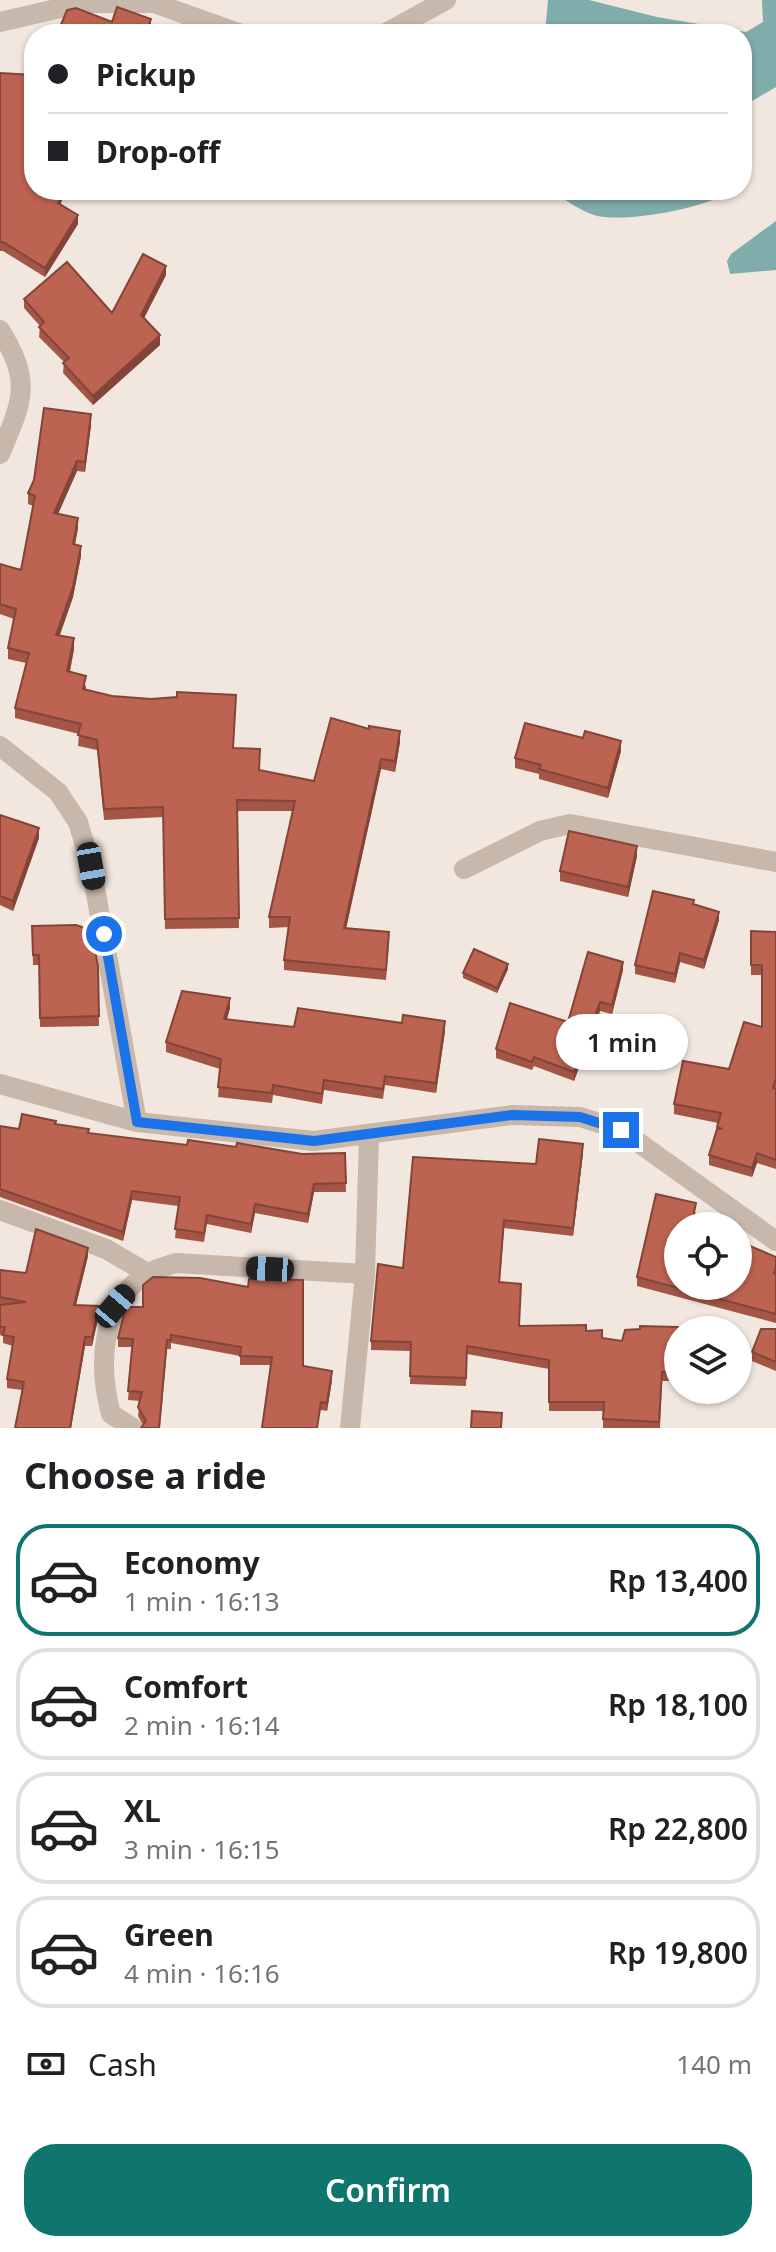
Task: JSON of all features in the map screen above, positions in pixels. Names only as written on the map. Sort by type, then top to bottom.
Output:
[{"type":"street","points":[[402,24],[446,0]]},
{"type":"street","points":[[1,17],[82,3],[154,3],[213,24]]},
{"type":"street","points":[[0,330],[18,359],[22,384],[20,408],[0,454]]},
{"type":"street","points":[[0,746],[58,792],[78,822],[91,866],[137,1122]]},
{"type":"street","points":[[464,869],[540,831],[570,824],[776,862]]},
{"type":"street","points":[[0,1084],[137,1122],[314,1141],[512,1115],[580,1117],[621,1130],[776,1241]]},
{"type":"street","points":[[350,1428],[365,1274],[369,1135]]},
{"type":"street","points":[[0,1210],[106,1249],[147,1273]]},
{"type":"street","points":[[133,1428],[111,1414],[104,1389],[103,1359],[115,1306],[147,1273],[176,1263],[365,1274]]},
{"type":"water","points":[[548,0],[589,0],[699,24],[546,24]]},
{"type":"water","points":[[762,0],[776,0],[776,87],[752,101],[752,28],[763,22]]},
{"type":"water","points":[[566,200],[713,200],[665,213],[625,217],[594,215]]},
{"type":"water","points":[[776,221],[776,270],[730,274],[727,261],[731,254]]},
{"type":"building","points":[[117,7],[151,19],[149,24],[61,24],[67,10],[76,8],[112,22]]},
{"type":"building","points":[[0,73],[24,74],[24,200],[59,200],[58,203],[78,215],[45,268],[0,242]]},
{"type":"building","points":[[143,254],[166,266],[141,315],[160,335],[93,396],[63,363],[69,358],[39,327],[44,322],[24,299],[67,262],[112,313]]},
{"type":"building","points":[[44,408],[91,414],[85,462],[77,461],[54,513],[78,518],[73,544],[81,546],[73,587],[56,635],[74,638],[67,671],[86,676],[83,689],[112,696],[151,699],[177,697],[177,692],[236,695],[233,748],[260,749],[259,770],[314,781],[331,718],[369,729],[369,726],[400,731],[395,761],[381,759],[344,928],[389,932],[386,970],[284,960],[290,917],[269,917],[295,801],[237,800],[239,918],[165,919],[163,807],[104,809],[97,740],[78,735],[81,724],[15,708],[29,653],[8,648],[16,609],[0,604],[0,564],[21,570],[35,496],[28,493],[34,480]]},
{"type":"building","points":[[525,723],[583,738],[585,731],[621,741],[608,788],[539,769],[541,765],[515,758]]},
{"type":"building","points":[[0,815],[39,828],[13,901],[0,896]]},
{"type":"building","points":[[569,831],[637,846],[628,887],[560,871]]},
{"type":"building","points":[[653,891],[694,900],[693,904],[719,912],[704,960],[680,953],[675,974],[635,965]]},
{"type":"building","points":[[76,925],[91,930],[98,966],[99,1016],[40,1018],[39,955],[33,955],[32,926]]},
{"type":"building","points":[[751,931],[776,932],[776,1078],[773,1088],[776,1089],[776,1160],[757,1153],[752,1168],[709,1155],[717,1129],[722,1129],[717,1127],[721,1113],[674,1104],[683,1061],[729,1069],[744,1022],[762,1027],[762,965],[751,965]]},
{"type":"building","points":[[474,949],[508,964],[497,988],[463,973]]},
{"type":"building","points":[[588,952],[623,962],[612,1005],[600,1002],[574,1072],[534,1057],[532,1062],[496,1049],[510,1003],[568,1022]]},
{"type":"building","points":[[182,991],[230,998],[224,1019],[294,1027],[298,1008],[402,1023],[403,1015],[445,1021],[436,1083],[385,1076],[383,1089],[324,1080],[322,1094],[273,1085],[272,1093],[218,1087],[221,1059],[166,1042]]},
{"type":"building","points":[[22,1114],[56,1121],[55,1124],[89,1129],[88,1133],[187,1145],[188,1140],[236,1147],[237,1143],[302,1154],[345,1153],[346,1183],[314,1184],[308,1214],[255,1204],[251,1224],[207,1215],[204,1233],[175,1229],[180,1197],[132,1191],[123,1232],[0,1189],[0,1126],[19,1129]]},
{"type":"building","points":[[539,1139],[583,1144],[573,1228],[504,1220],[499,1282],[521,1284],[519,1326],[586,1325],[586,1331],[602,1330],[602,1338],[622,1341],[625,1330],[640,1329],[640,1326],[664,1327],[659,1422],[603,1419],[604,1402],[549,1402],[549,1360],[467,1346],[466,1378],[410,1376],[411,1342],[371,1341],[378,1264],[403,1268],[413,1157],[536,1164]]},
{"type":"building","points":[[656,1194],[696,1203],[694,1212],[664,1212],[664,1284],[637,1277]]},
{"type":"building","points":[[36,1229],[88,1248],[74,1305],[99,1306],[92,1337],[85,1337],[70,1428],[15,1428],[24,1382],[7,1379],[14,1337],[3,1335],[5,1327],[0,1327],[0,1305],[26,1302],[0,1297],[0,1270],[26,1273]]},
{"type":"building","points":[[752,1247],[776,1257],[776,1314],[723,1300],[752,1300]]},
{"type":"building","points":[[153,1277],[200,1278],[248,1287],[249,1279],[303,1280],[303,1366],[332,1371],[327,1403],[321,1402],[317,1428],[262,1428],[272,1357],[240,1356],[241,1347],[171,1335],[171,1340],[167,1340],[159,1428],[141,1428],[146,1421],[138,1407],[142,1392],[128,1391],[133,1339],[118,1338],[127,1307],[143,1307],[143,1285]]},
{"type":"building","points":[[761,1329],[776,1329],[776,1362],[752,1352]]},
{"type":"building","points":[[472,1411],[502,1413],[501,1428],[471,1428]]},
{"type":"route","points":[[104,934],[137,1122],[314,1141],[512,1115],[580,1117],[621,1130]]}]
